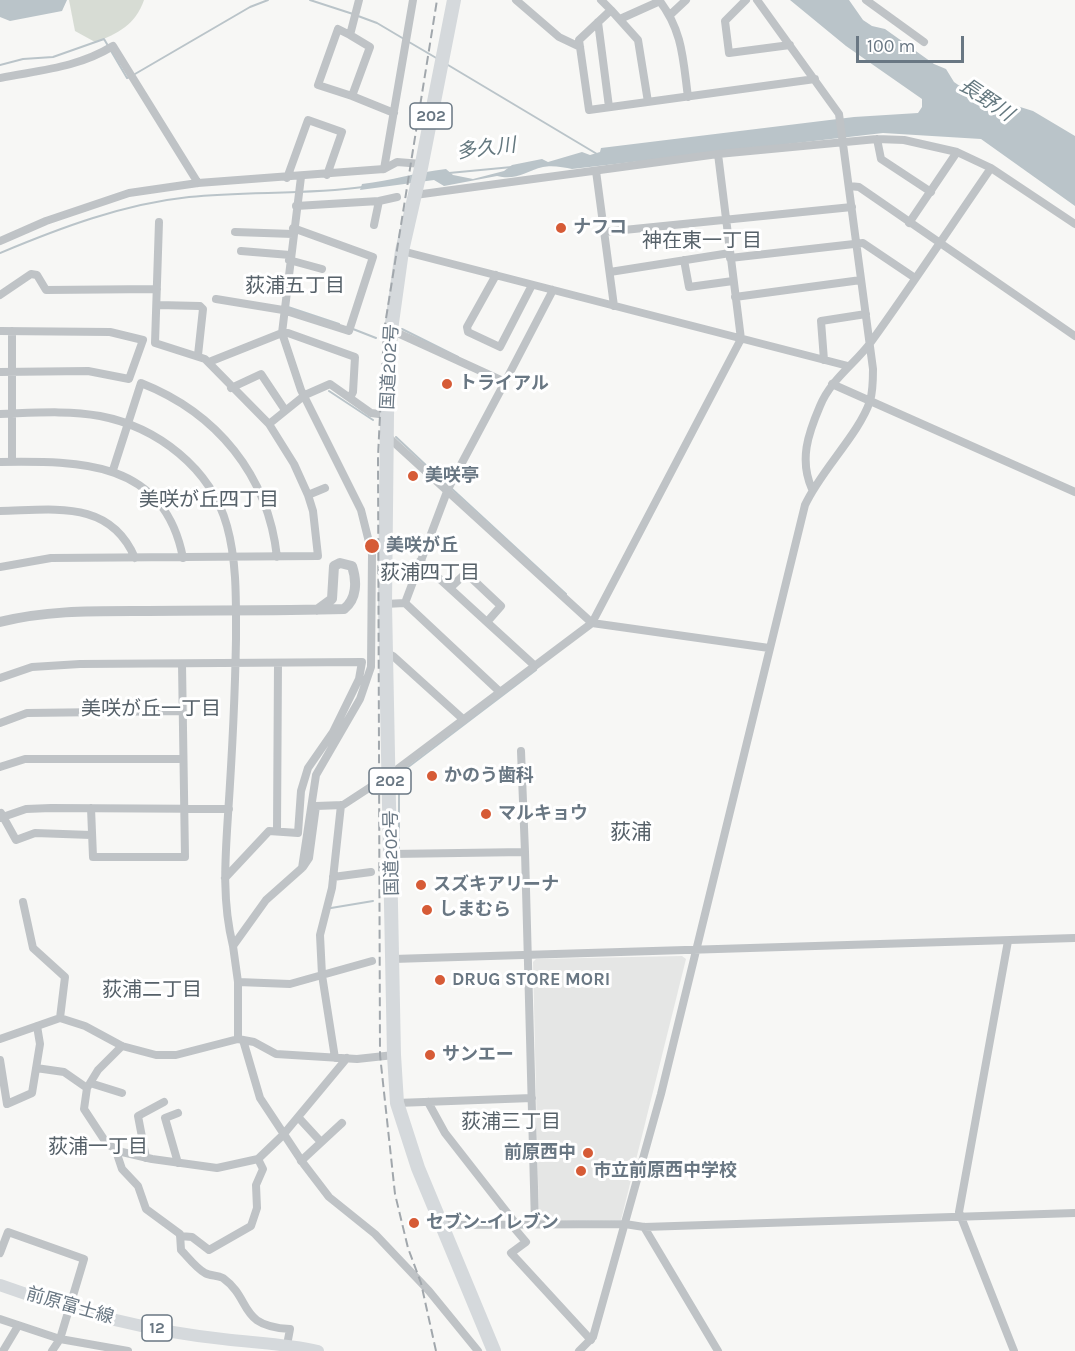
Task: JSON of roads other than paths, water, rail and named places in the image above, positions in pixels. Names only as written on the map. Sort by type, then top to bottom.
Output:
[{"type":"highway","name":"202","points":[[415,195],[454,0]]},
{"type":"highway","name":"国道202号","points":[[415,195],[402,250],[391,330],[387,415],[385,652],[392,854],[394,1055],[398,1103],[441,1225],[494,1351]]},
{"type":"main road","name":"前原富士線","points":[[0,1285],[112,1319],[222,1339],[288,1345],[318,1351]]},
{"type":"street","points":[[350,35],[359,0]]},
{"type":"street","points":[[384,169],[413,0]]},
{"type":"street","points":[[516,0],[559,37],[580,47]]},
{"type":"street","points":[[601,0],[638,40],[648,102]]},
{"type":"street","points":[[620,19],[659,0],[670,15],[680,38],[688,97]]},
{"type":"street","points":[[670,15],[686,0]]},
{"type":"street","points":[[746,0],[725,21],[729,53],[790,45]]},
{"type":"street","points":[[579,1351],[591,1340],[661,1094],[805,505],[812,489],[863,416],[870,401],[873,369],[839,114],[757,0]]},
{"type":"street","points":[[867,0],[924,42]]},
{"type":"street","points":[[611,10],[579,40],[589,110],[815,79]]},
{"type":"street","points":[[598,22],[609,107]]},
{"type":"street","points":[[352,96],[370,47],[338,30],[318,85],[394,113]]},
{"type":"street","points":[[0,78],[71,66],[110,48],[131,75],[198,183]]},
{"type":"street","points":[[287,178],[308,120],[342,132],[327,175]]},
{"type":"street","points":[[877,139],[881,159],[931,192]]},
{"type":"street","points":[[415,195],[718,154],[877,139],[904,140],[957,152],[991,168],[1075,224]]},
{"type":"street","points":[[909,223],[957,152]]},
{"type":"street","points":[[233,946],[266,900],[302,868],[309,858],[316,806],[341,805],[390,775],[592,623],[741,339],[718,154]]},
{"type":"street","points":[[0,242],[46,221],[129,193],[198,183],[384,169],[397,162],[422,166]]},
{"type":"street","points":[[812,489],[806,476],[804,450],[820,404],[832,384],[869,344],[991,168]]},
{"type":"street","points":[[596,171],[614,306]]},
{"type":"street","points":[[301,177],[282,333],[304,395],[361,510],[372,554],[371,667],[360,699],[316,775],[302,868]]},
{"type":"street","points":[[849,186],[859,187],[1075,336]]},
{"type":"street","points":[[297,206],[379,201],[397,197]]},
{"type":"street","points":[[374,225],[379,201]]},
{"type":"street","points":[[604,232],[852,207]]},
{"type":"street","points":[[0,567],[51,558],[318,556],[314,511],[294,464],[269,424],[231,388],[209,362],[198,355],[155,343],[159,222]]},
{"type":"street","points":[[216,299],[283,310],[350,328],[373,256],[293,231],[235,232]]},
{"type":"street","points":[[610,272],[684,260],[862,243],[915,278]]},
{"type":"street","points":[[402,250],[848,366]]},
{"type":"street","points":[[241,251],[290,257],[322,269]]},
{"type":"street","points":[[684,260],[689,287],[733,281]]},
{"type":"street","points":[[0,294],[31,274],[37,275],[46,290],[158,290]]},
{"type":"street","points":[[496,275],[467,327],[468,332],[500,347],[532,285]]},
{"type":"street","points":[[735,297],[861,280]]},
{"type":"street","points":[[405,603],[450,487],[553,290]]},
{"type":"street","points":[[158,305],[200,306],[203,309],[198,355]]},
{"type":"street","points":[[824,360],[821,321],[866,314]]},
{"type":"street","points":[[391,330],[505,382]]},
{"type":"street","points":[[0,331],[111,332],[142,340],[129,380],[88,371],[0,372]]},
{"type":"street","points":[[12,331],[12,462]]},
{"type":"street","points":[[209,362],[282,333],[355,357],[354,392],[350,398]]},
{"type":"street","points":[[231,388],[261,374],[285,410]]},
{"type":"street","points":[[113,471],[141,383],[169,394],[194,410],[235,451],[265,501],[274,530],[277,557]]},
{"type":"street","points":[[269,424],[304,395],[330,384],[371,413],[387,415]]},
{"type":"street","points":[[832,384],[1075,492]]},
{"type":"street","points":[[0,414],[81,414],[128,424],[162,441],[198,472],[220,507],[234,558],[236,708],[225,878],[226,916],[238,982],[241,1040],[260,1098],[301,1161],[329,1197],[375,1234],[429,1291],[478,1351]]},
{"type":"street","points":[[387,436],[450,487],[592,623],[770,648]]},
{"type":"street","points":[[0,462],[81,463],[113,471],[146,490],[165,512],[180,540],[183,558]]},
{"type":"street","points":[[308,495],[325,488]]},
{"type":"street","points":[[0,511],[51,510],[91,514],[108,521],[126,538],[135,558]]},
{"type":"street","points":[[420,561],[535,666]]},
{"type":"street","points":[[0,622],[26,615],[77,612],[236,609],[317,610],[344,609],[349,605],[355,593],[352,566],[340,563],[334,566],[332,598],[317,610]]},
{"type":"street","points":[[450,588],[466,573],[473,579],[501,606],[487,622]]},
{"type":"street","points":[[385,604],[405,603],[500,692]]},
{"type":"street","points":[[385,652],[393,656],[464,720]]},
{"type":"street","points":[[0,678],[32,667],[80,663],[362,662],[359,679],[333,732],[308,768],[301,791],[298,833],[269,831],[225,878]]},
{"type":"street","points":[[277,831],[278,663]]},
{"type":"street","points":[[91,808],[93,857],[185,857],[182,664]]},
{"type":"street","points":[[0,723],[27,713],[182,711]]},
{"type":"street","points":[[521,751],[535,1224]]},
{"type":"street","points":[[418,754],[433,753]]},
{"type":"street","points":[[0,767],[25,759],[183,759]]},
{"type":"street","points":[[335,1058],[322,975],[320,935],[333,877],[341,805]]},
{"type":"street","points":[[92,835],[35,833],[16,840],[1,816],[26,809],[183,807],[229,809]]},
{"type":"street","points":[[392,854],[525,852]]},
{"type":"street","points":[[333,877],[371,872]]},
{"type":"street","points":[[23,902],[33,948],[65,977],[60,1018]]},
{"type":"street","points":[[393,959],[1075,938]]},
{"type":"street","points":[[1008,941],[959,1212],[1014,1351]]},
{"type":"street","points":[[238,982],[290,984],[372,961]]},
{"type":"street","points":[[0,1040],[60,1018],[85,1026],[122,1046],[156,1055],[176,1055],[241,1040],[254,1042],[276,1054],[335,1058],[394,1055]]},
{"type":"street","points":[[0,1060],[7,1104],[32,1093],[40,1044],[37,1026]]},
{"type":"street","points":[[122,1046],[98,1070],[88,1085],[84,1109],[99,1128],[107,1144],[146,1158],[217,1168],[258,1159],[298,1118],[347,1058]]},
{"type":"street","points":[[36,1068],[64,1072],[88,1085],[122,1093]]},
{"type":"street","points":[[398,1103],[532,1098]]},
{"type":"street","points":[[146,1158],[138,1116],[164,1102]]},
{"type":"street","points":[[428,1102],[445,1132],[516,1224],[515,1229],[526,1242],[512,1253],[591,1340]]},
{"type":"street","points":[[178,1113],[165,1118],[178,1163]]},
{"type":"street","points":[[298,1118],[321,1142]]},
{"type":"street","points":[[301,1161],[342,1123]]},
{"type":"street","points":[[115,1148],[122,1169],[138,1186],[146,1209],[180,1236],[192,1237],[209,1250],[251,1227],[256,1208],[256,1185],[263,1169],[258,1159]]},
{"type":"street","points":[[441,1225],[625,1224],[644,1227],[1075,1212]]},
{"type":"street","points":[[644,1227],[718,1351]]},
{"type":"street","points":[[0,1253],[8,1232],[84,1259],[60,1339],[52,1351]]},
{"type":"street","points":[[180,1236],[181,1250],[205,1273],[221,1277],[235,1290],[246,1312],[267,1326],[290,1329],[288,1345]]},
{"type":"street","points":[[0,1319],[60,1339],[104,1349],[128,1351]]},
{"type":"street","points":[[3,1351],[18,1326]]},
{"type":"waterway","points":[[135,74],[250,7],[268,0]]},
{"type":"waterway","points":[[310,0],[353,14]]},
{"type":"waterway","points":[[358,16],[377,23],[404,39]]},
{"type":"waterway","points":[[0,65],[23,59],[53,57],[104,39],[127,78],[130,77]]},
{"type":"waterway","points":[[409,42],[438,59]]},
{"type":"waterway","points":[[448,65],[597,154]]},
{"type":"waterway","name":"多久川","points":[[449,173],[512,167]]},
{"type":"waterway","name":"多久川","points":[[0,253],[92,218],[164,200],[211,195],[363,187]]},
{"type":"waterway","points":[[288,307],[339,324]]},
{"type":"waterway","points":[[353,329],[376,338]]},
{"type":"waterway","points":[[402,329],[458,357]]},
{"type":"waterway","points":[[329,391],[373,420]]},
{"type":"waterway","points":[[396,437],[447,485]]},
{"type":"waterway","points":[[451,488],[566,594]]},
{"type":"waterway","points":[[399,848],[399,774],[536,670]]},
{"type":"waterway","points":[[331,908],[373,901]]},
{"type":"railway","points":[[436,1351],[421,1283],[408,1248],[395,1194],[380,1055],[378,457],[384,331],[437,0]]},
{"type":"place","name":"ナフコ","points":[[561,228]]},
{"type":"place","name":"トライアル","points":[[447,384]]},
{"type":"place","name":"美咲亭","points":[[413,476]]},
{"type":"place","name":"美咲が丘","points":[[372,546]]},
{"type":"place","name":"かのう歯科","points":[[432,776]]},
{"type":"place","name":"マルキョウ","points":[[486,814]]},
{"type":"place","name":"スズキアリーナ","points":[[421,885]]},
{"type":"place","name":"しまむら","points":[[427,910]]},
{"type":"place","name":"DRUG STORE MORI","points":[[440,980]]},
{"type":"place","name":"サンエー","points":[[430,1055]]},
{"type":"place","name":"前原西中","points":[[588,1153]]},
{"type":"place","name":"市立前原西中学校","points":[[581,1171]]},
{"type":"place","name":"セブン-イレブン","points":[[414,1223]]},
{"type":"district","name":"神在東一丁目","points":[[702,241]]},
{"type":"district","name":"荻浦五丁目","points":[[295,286]]},
{"type":"district","name":"美咲が丘四丁目","points":[[209,500]]},
{"type":"district","name":"荻浦四丁目","points":[[430,573]]},
{"type":"district","name":"美咲が丘一丁目","points":[[151,709]]},
{"type":"district","name":"荻浦","points":[[631,833]]},
{"type":"district","name":"荻浦二丁目","points":[[152,990]]},
{"type":"district","name":"荻浦三丁目","points":[[511,1122]]},
{"type":"district","name":"荻浦一丁目","points":[[98,1147]]},
{"type":"water label","name":"長野川","points":[[986,100]]}]
